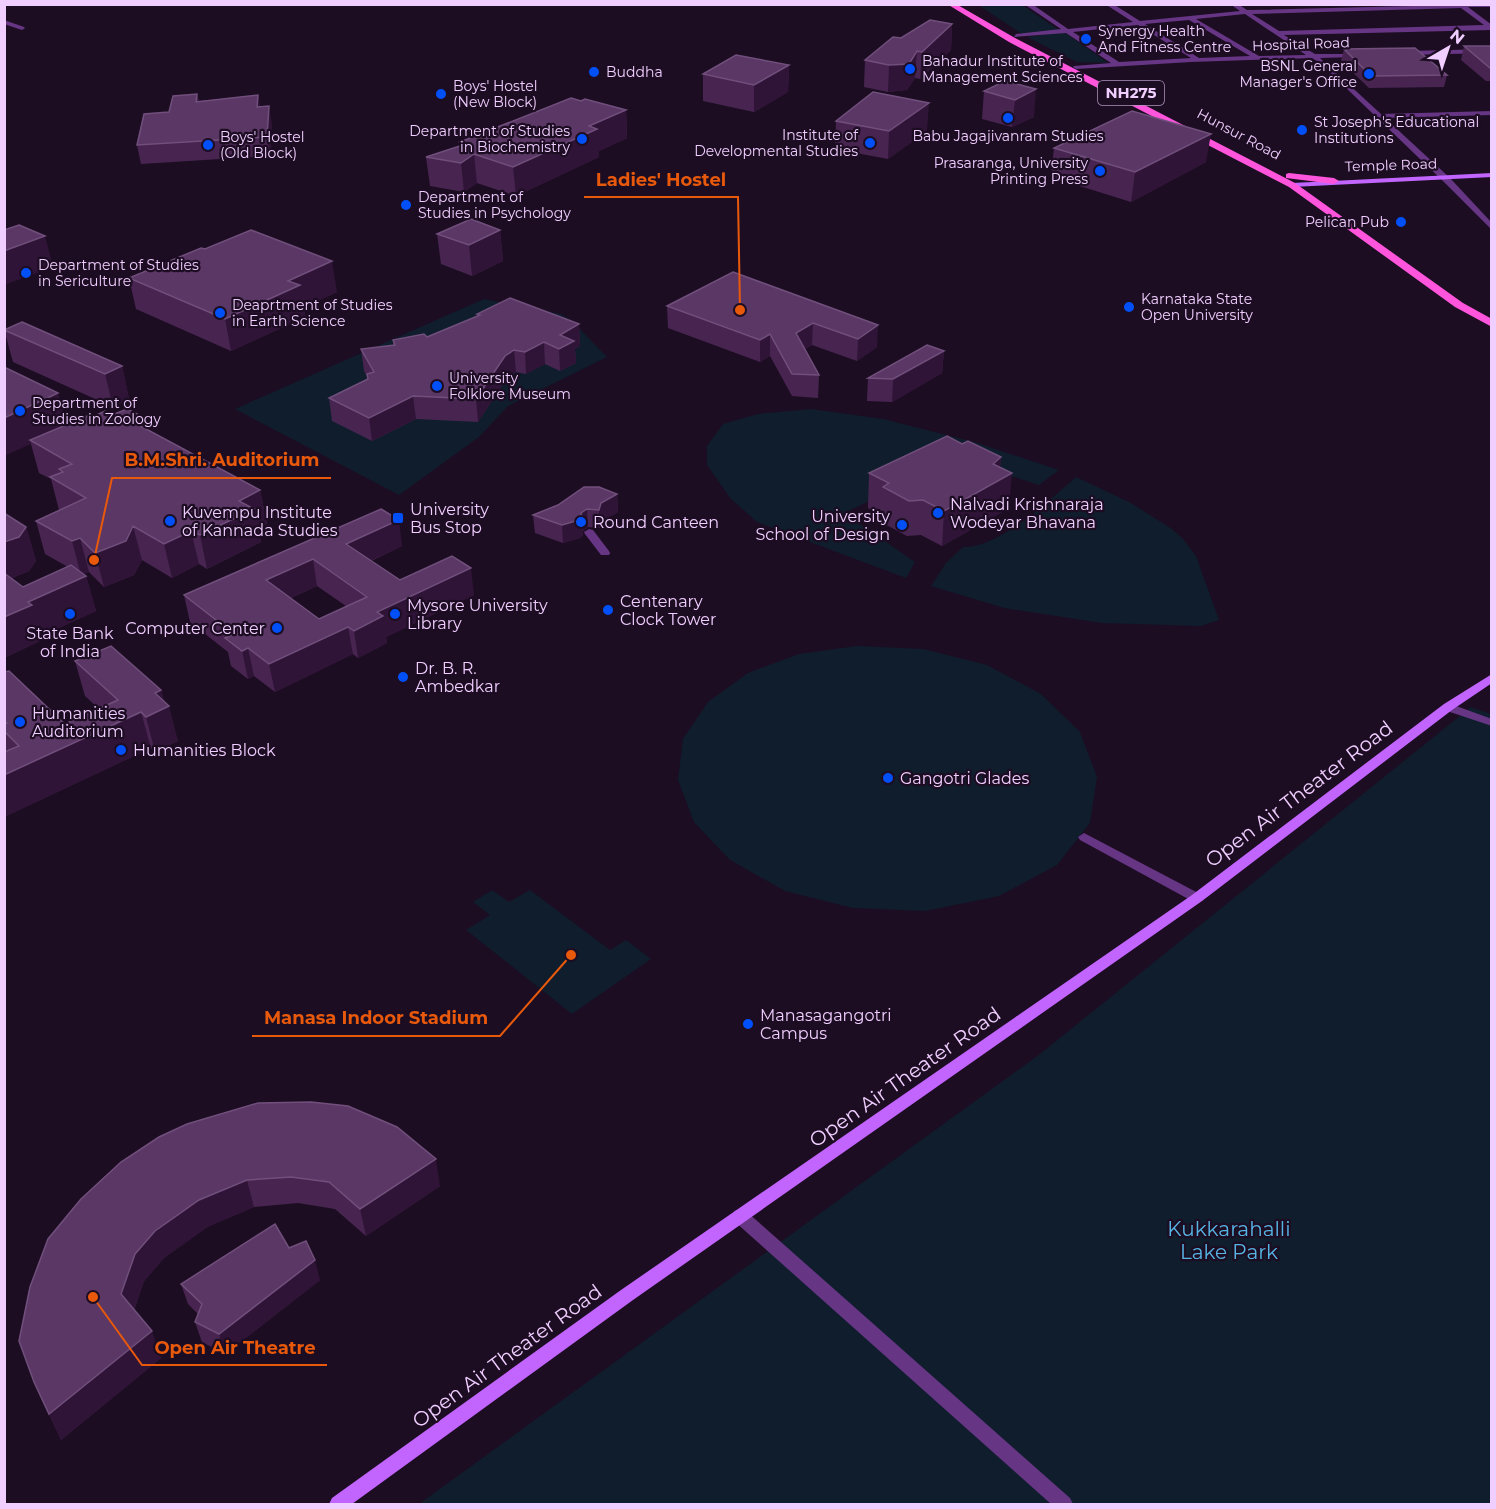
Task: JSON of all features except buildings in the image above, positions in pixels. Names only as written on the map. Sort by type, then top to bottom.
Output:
[{"type":"main road","points":[[950,4],[1012,40],[1302,186],[1459,305],[1491,324]]},
{"type":"main road","name":"Hunsur Road","points":[[958,4],[1016,36],[1164,109],[1302,186],[1491,314]]},
{"type":"main road","points":[[1302,186],[1336,183]]},
{"type":"main road","points":[[1302,186],[1336,183]]},
{"type":"street","points":[[1027,4],[1117,64]]},
{"type":"street","points":[[1108,4],[1198,60]]},
{"type":"street","points":[[1233,4],[1313,56],[1445,179],[1491,228]]},
{"type":"street","points":[[1318,4],[1326,10]]},
{"type":"street","points":[[1461,5],[1490,28]]},
{"type":"street","points":[[1016,36],[1248,12],[1491,5]]},
{"type":"street","points":[[1190,18],[1258,58]]},
{"type":"street","points":[[4,22],[22,28]]},
{"type":"street","points":[[1280,33],[1490,28]]},
{"type":"street","points":[[1396,54],[1491,51]]},
{"type":"street","name":"Hospital Road","points":[[1076,66],[1361,55]]},
{"type":"street","points":[[1379,116],[1491,112]]},
{"type":"street","name":"Temple Road","points":[[1302,186],[1491,177]]},
{"type":"street","points":[[589,532],[605,553]]},
{"type":"street","name":"Open Air Theater Road","points":[[338,1504],[740,1216],[1197,898],[1448,707],[1491,677]]},
{"type":"street","points":[[1448,707],[1491,723]]},
{"type":"street","points":[[1084,837],[1197,898]]},
{"type":"street","points":[[740,1216],[1064,1504]]},
{"type":"green space","points":[[978,5],[1022,5],[1059,30],[1022,34]]},
{"type":"green space","points":[[1064,32],[1108,63],[1077,62],[1027,37]]},
{"type":"green space","points":[[484,299],[561,314],[573,322],[607,357],[508,406],[479,437],[399,495],[235,409]]},
{"type":"green space","points":[[811,409],[883,419],[974,442],[1059,470],[1039,485],[959,459],[844,513],[915,562],[906,578],[757,522],[731,499],[707,465],[707,446],[723,424],[758,414]]},
{"type":"green space","points":[[1076,477],[1131,503],[1172,529],[1184,540],[1196,556],[1219,620],[1201,626],[1102,623],[1004,608],[931,586],[946,563],[963,547],[977,546],[1007,532],[1038,510]]},
{"type":"green space","name":"Gangotri Glades","points":[[857,646],[923,649],[987,665],[1041,694],[1080,732],[1097,777],[1090,823],[1057,865],[999,896],[925,911],[853,908],[785,891],[730,860],[694,822],[678,780],[683,739],[708,702],[748,673],[799,654]]},
{"type":"green space","name":"Kukkarahalli Lake Park","points":[[1471,707],[1491,714],[1491,1504],[419,1504],[1040,1054]]},
{"type":"green space","points":[[492,890],[509,902],[530,890],[610,950],[626,940],[651,959],[572,1014],[466,930],[490,915],[473,902]]},
{"type":"place","name":"Synergy Health And Fitness Centre","points":[[1086,39]]},
{"type":"place","name":"Bahadur Institute of Management Sciences","points":[[910,69]]},
{"type":"place","name":"Buddha","points":[[594,72]]},
{"type":"place","name":"BSNL General Manager's Office","points":[[1369,74]]},
{"type":"place","name":"Boys' Hostel (New Block)","points":[[441,94]]},
{"type":"place","name":"Babu Jagajivanram Studies","points":[[1008,118]]},
{"type":"place","name":"St Joseph's Educational Institutions","points":[[1302,130]]},
{"type":"place","name":"Department of Studies in Biochemistry","points":[[582,139]]},
{"type":"place","name":"Institute of Developmental Studies","points":[[870,143]]},
{"type":"place","name":"Boys' Hostel (Old Block)","points":[[208,145]]},
{"type":"place","name":"Prasaranga, University Printing Press","points":[[1100,171]]},
{"type":"place","name":"Department of Studies in Psychology","points":[[406,205]]},
{"type":"place","name":"Pelican Pub","points":[[1401,222]]},
{"type":"place","name":"Department of Studies in Sericulture","points":[[26,273]]},
{"type":"place","name":"Karnataka State Open University","points":[[1129,307]]},
{"type":"place","name":"Ladies' Hostel","points":[[740,310]]},
{"type":"place","name":"Deaprtment of Studies in Earth Science","points":[[220,313]]},
{"type":"place","name":"University Folklore Museum","points":[[437,386]]},
{"type":"place","name":"Department of Studies in Zoology","points":[[20,411]]},
{"type":"place","name":"Nalvadi Krishnaraja Wodeyar Bhavana","points":[[938,513]]},
{"type":"place","name":"University Bus Stop","points":[[398,518]]},
{"type":"place","name":"Kuvempu Institute of Kannada Studies","points":[[170,521]]},
{"type":"place","name":"Round Canteen","points":[[581,522]]},
{"type":"place","name":"University School of Design","points":[[902,525]]},
{"type":"place","name":"B.M.Shri. Auditorium","points":[[94,560]]},
{"type":"place","name":"Centenary Clock Tower","points":[[608,610]]},
{"type":"place","name":"State Bank of India","points":[[70,614]]},
{"type":"place","name":"Mysore University Library","points":[[395,614]]},
{"type":"place","name":"Computer Center","points":[[277,628]]},
{"type":"place","name":"Dr. B. R. Ambedkar","points":[[403,677]]},
{"type":"place","name":"Humanities Auditorium","points":[[20,722]]},
{"type":"place","name":"Humanities Block","points":[[121,750]]},
{"type":"place","name":"Gangotri Glades","points":[[888,778]]},
{"type":"place","name":"Manasa Indoor Stadium","points":[[571,955]]},
{"type":"place","name":"Manasagangotri Campus","points":[[748,1024]]},
{"type":"place","name":"Open Air Theatre","points":[[93,1297]]}]
